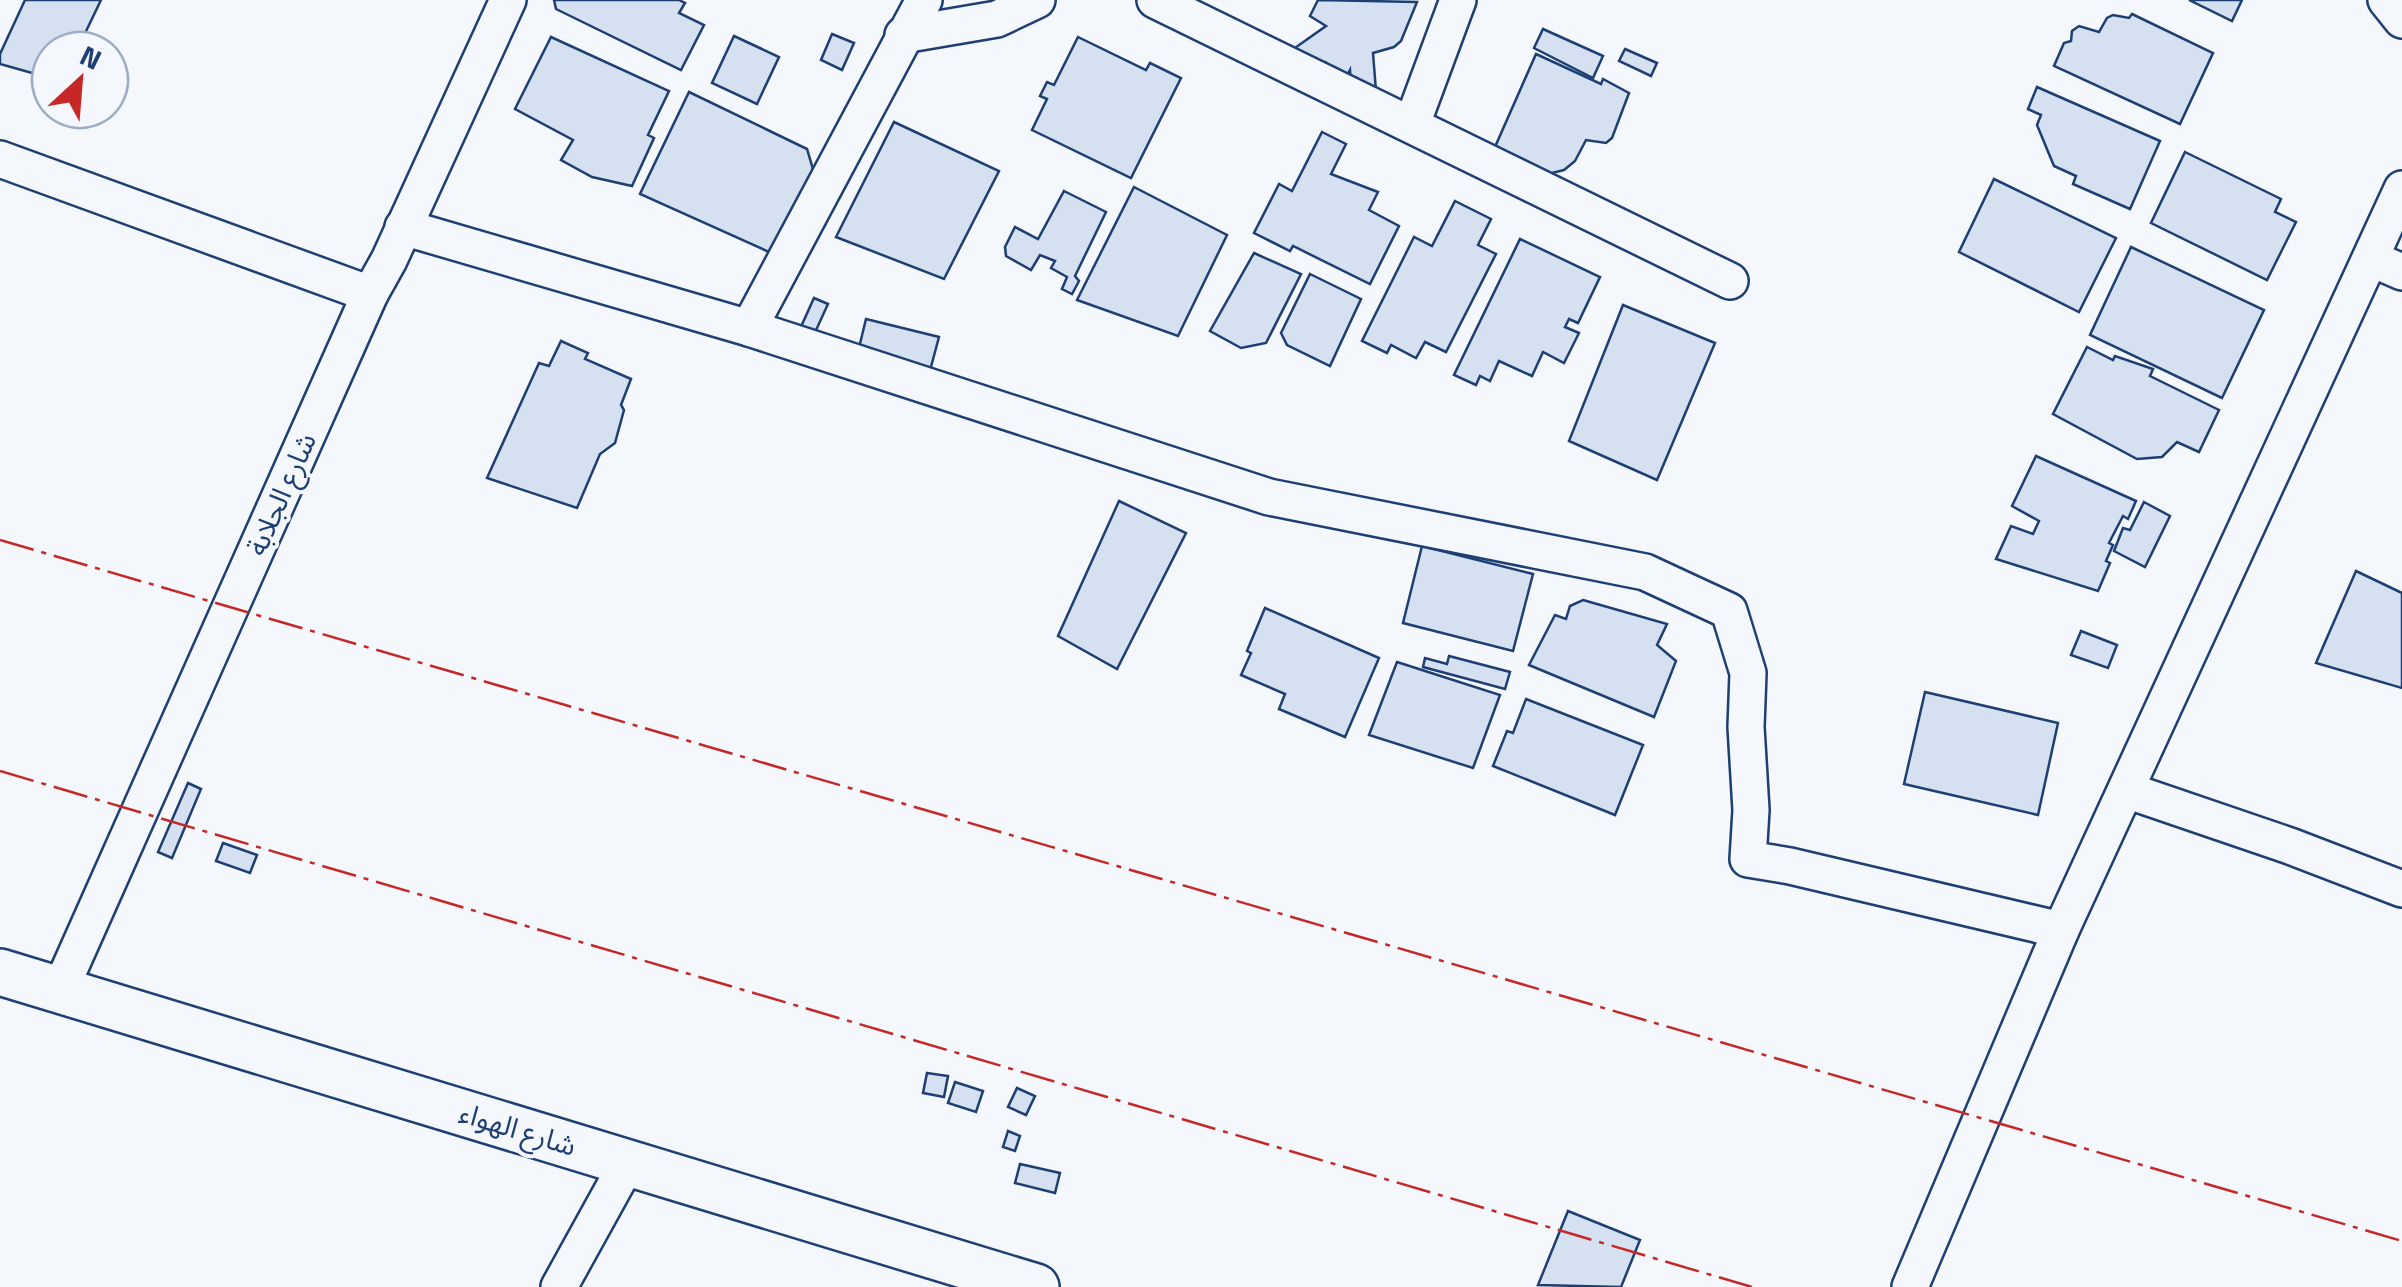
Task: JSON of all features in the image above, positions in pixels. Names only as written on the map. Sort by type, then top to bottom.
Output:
[{"type":"street","name":"شارع الجلابة","points":[[60,990],[370,294],[508,0]]},
{"type":"street","points":[[749,328],[924,0]]},
{"type":"street","points":[[902,35],[997,19],[1036,0]]},
{"type":"street","points":[[1155,0],[1730,281]]},
{"type":"street","points":[[1412,124],[1458,0]]},
{"type":"street","points":[[2386,0],[2402,20]]},
{"type":"street","points":[[0,159],[370,294]]},
{"type":"street","points":[[1910,1287],[2061,930],[2126,790],[2387,265],[2402,189]]},
{"type":"street","points":[[403,228],[749,328],[1269,497],[1645,572],[1729,611],[1748,673],[1746,727],[1751,810],[1748,860],[1790,866],[2061,930]]},
{"type":"street","points":[[2126,790],[2402,888]]},
{"type":"street","name":"شارع الهواء","points":[[0,972],[1036,1287]]},
{"type":"street","points":[[559,1287],[628,1162]]},
{"type":"building","points":[[25,0],[101,0],[87,30],[30,30],[30,72],[0,64],[0,54]]},
{"type":"building","points":[[554,0],[679,0],[685,3],[679,13],[704,25],[681,70],[556,9]]},
{"type":"building","points":[[1318,0],[1417,2],[1401,41],[1373,53],[1376,91],[1351,86],[1350,70],[1343,83],[1321,73],[1325,63],[1306,70],[1292,50],[1326,26],[1310,16]]},
{"type":"building","points":[[2189,0],[2242,0],[2232,21]]},
{"type":"building","points":[[2132,14],[2213,53],[2180,124],[2054,66],[2064,43],[2071,41],[2072,31],[2079,26],[2099,32],[2107,18],[2129,18]]},
{"type":"building","points":[[1543,29],[1603,56],[1593,78],[1534,48]]},
{"type":"building","points":[[832,34],[854,43],[842,70],[821,60]]},
{"type":"building","points":[[734,36],[779,57],[757,104],[712,83]]},
{"type":"building","points":[[551,37],[669,91],[648,135],[654,138],[632,186],[592,177],[561,160],[573,140],[515,109]]},
{"type":"building","points":[[1078,37],[1146,70],[1150,63],[1181,78],[1131,178],[1032,130],[1047,99],[1040,96],[1047,82],[1054,85]]},
{"type":"building","points":[[1625,49],[1657,63],[1651,76],[1619,61]]},
{"type":"building","points":[[1536,54],[1629,93],[1612,138],[1606,143],[1586,140],[1575,161],[1564,170],[1548,174],[1495,147]]},
{"type":"building","points":[[2037,87],[2160,141],[2130,209],[2073,184],[2076,176],[2054,166],[2037,125],[2041,115],[2028,109]]},
{"type":"building","points":[[689,92],[807,149],[815,176],[778,256],[640,194]]},
{"type":"building","points":[[894,122],[999,171],[944,279],[836,237]]},
{"type":"building","points":[[1322,132],[1346,144],[1331,174],[1378,192],[1369,210],[1399,226],[1370,284],[1293,246],[1290,251],[1254,233],[1279,184],[1292,191]]},
{"type":"building","points":[[2185,152],[2281,199],[2275,212],[2296,222],[2267,280],[2151,223]]},
{"type":"building","points":[[1994,179],[2116,238],[2079,312],[1959,252]]},
{"type":"building","points":[[1134,187],[1227,235],[1178,336],[1077,300]]},
{"type":"building","points":[[1064,191],[1106,212],[1075,276],[1079,281],[1072,294],[1062,289],[1067,277],[1051,268],[1055,261],[1040,255],[1031,270],[1006,256],[1005,247],[1015,227],[1038,239]]},
{"type":"building","points":[[1455,201],[1491,219],[1478,245],[1496,254],[1446,352],[1425,342],[1416,358],[1391,345],[1387,353],[1362,341],[1414,237],[1432,246]]},
{"type":"building","points":[[1520,239],[1600,277],[1578,323],[1569,319],[1565,327],[1579,333],[1564,363],[1543,352],[1532,376],[1499,361],[1490,381],[1480,376],[1476,385],[1454,375]]},
{"type":"building","points":[[2131,247],[2264,310],[2222,398],[2090,335]]},
{"type":"building","points":[[1254,253],[1301,274],[1266,343],[1241,348],[1210,331]]},
{"type":"building","points":[[1310,274],[1361,299],[1330,366],[1287,345],[1281,333]]},
{"type":"building","points":[[814,298],[828,304],[812,339],[800,329]]},
{"type":"building","points":[[1623,305],[1715,343],[1657,480],[1569,441]]},
{"type":"building","points":[[866,319],[939,337],[928,378],[856,360]]},
{"type":"building","points":[[561,341],[588,353],[585,359],[631,379],[621,405],[624,410],[615,443],[600,454],[577,508],[487,478],[539,363],[549,366]]},
{"type":"building","points":[[2087,347],[2113,360],[2115,356],[2153,369],[2150,376],[2219,410],[2199,452],[2177,442],[2162,457],[2137,459],[2053,414]]},
{"type":"building","points":[[2036,456],[2136,501],[2128,519],[2123,516],[2109,543],[2113,545],[2106,561],[2110,563],[2098,591],[1996,559],[2011,526],[2033,534],[2039,521],[2012,506]]},
{"type":"building","points":[[1119,501],[1186,533],[1117,669],[1058,636]]},
{"type":"building","points":[[2144,502],[2170,516],[2145,567],[2114,551],[2123,528],[2130,530]]},
{"type":"building","points":[[1422,546],[1533,574],[1513,651],[1403,623]]},
{"type":"building","points":[[2356,571],[2402,593],[2402,688],[2316,663]]},
{"type":"building","points":[[1583,600],[1667,624],[1657,645],[1676,661],[1654,717],[1529,665],[1555,615],[1566,619],[1570,606]]},
{"type":"building","points":[[1265,608],[1379,658],[1345,737],[1279,709],[1285,694],[1241,675]]},
{"type":"building","points":[[2081,631],[2117,645],[2108,668],[2071,655]]},
{"type":"building","points":[[1449,656],[1510,672],[1505,689],[1423,667],[1425,658],[1447,664]]},
{"type":"building","points":[[1397,662],[1500,695],[1473,768],[1369,735]]},
{"type":"building","points":[[1925,692],[2058,723],[2038,815],[1904,784]]},
{"type":"building","points":[[1526,699],[1643,745],[1615,815],[1493,766],[1507,731],[1513,733]]},
{"type":"building","points":[[188,783],[201,789],[172,858],[158,852]]},
{"type":"building","points":[[223,843],[257,855],[250,873],[216,861]]},
{"type":"building","points":[[927,1073],[948,1076],[944,1097],[923,1093]]},
{"type":"building","points":[[955,1082],[983,1091],[976,1112],[948,1103]]},
{"type":"building","points":[[1017,1088],[1035,1096],[1026,1115],[1008,1107]]},
{"type":"building","points":[[1008,1131],[1020,1136],[1015,1151],[1003,1147]]},
{"type":"building","points":[[1020,1164],[1060,1173],[1055,1193],[1015,1183]]},
{"type":"building","points":[[1568,1211],[1640,1240],[1621,1287],[1538,1285]]},
{"type":"power","points":[[0,540],[2402,1241]]},
{"type":"power","points":[[0,771],[1752,1287]]}]
